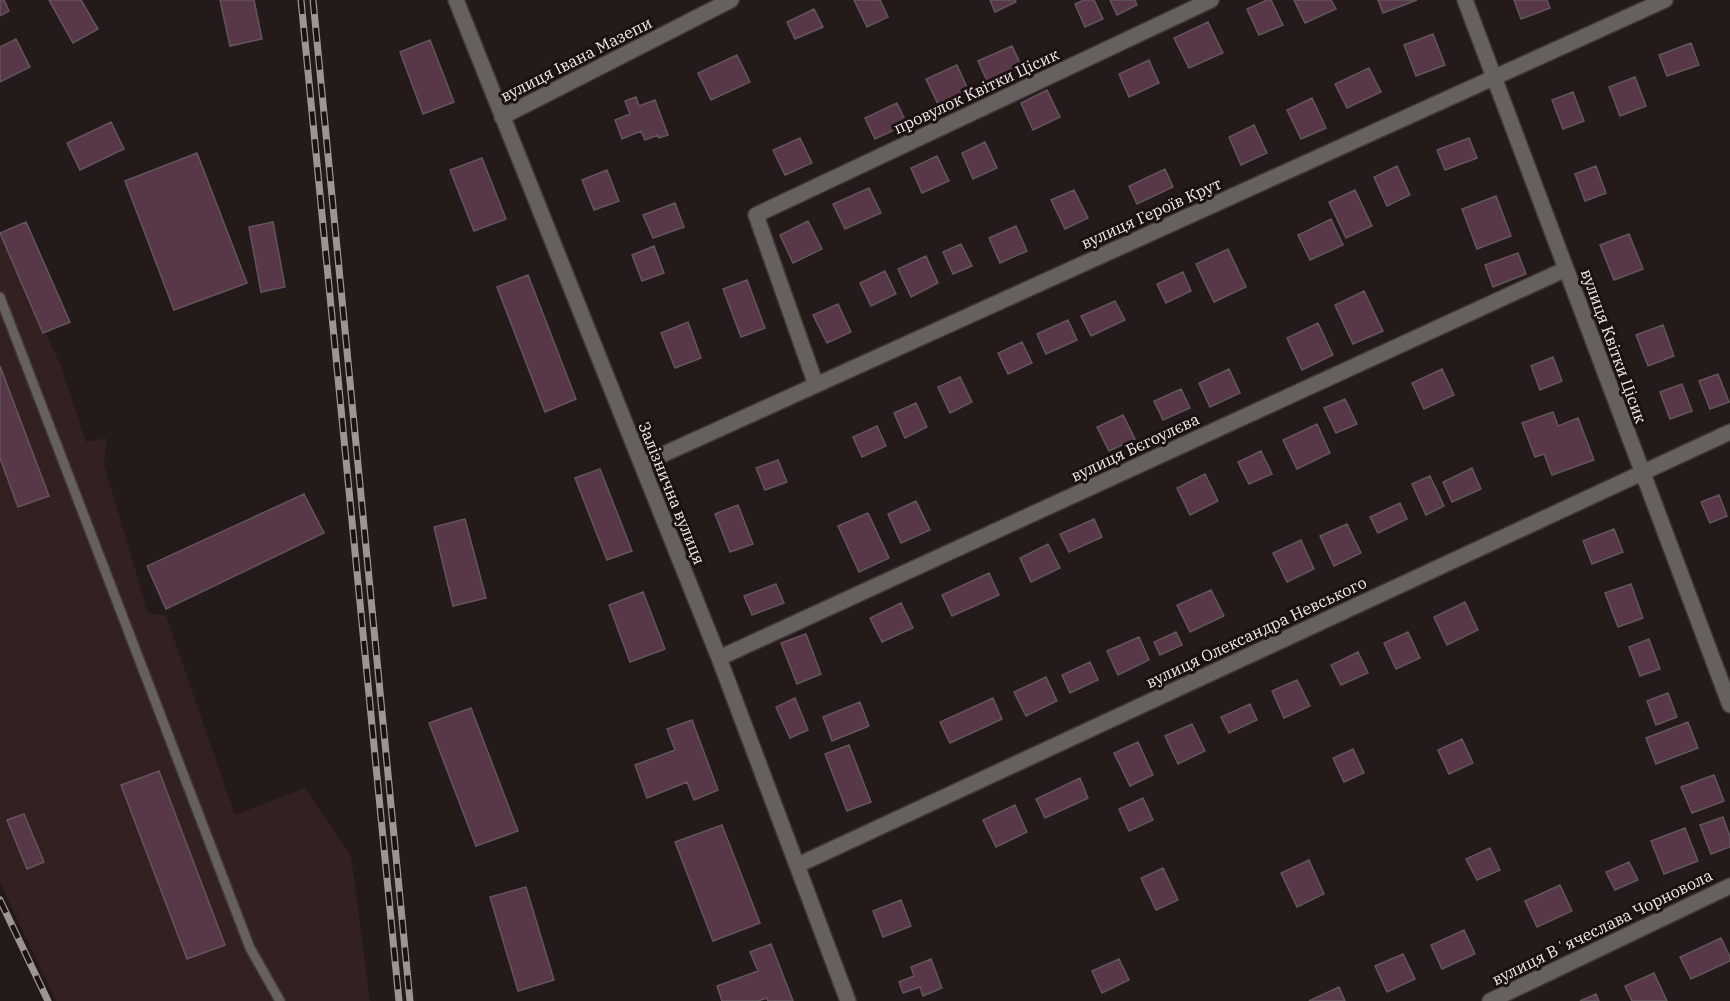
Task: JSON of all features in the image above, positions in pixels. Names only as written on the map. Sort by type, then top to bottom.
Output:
[{"type":"street","name":"Залізнична вулиця","points":[[456,0],[719,658],[848,1001]]},
{"type":"street","name":"вулиця Івана Мазепи","points":[[502,117],[731,0]]},
{"type":"street","name":"провулок Квітки Цісик","points":[[816,385],[756,215],[1211,0]]},
{"type":"street","name":"вулиця Квітки Цісик","points":[[1465,0],[1730,705]]},
{"type":"street","name":"вулиця Героїв Крут","points":[[642,464],[1665,0]]},
{"type":"street","name":"вулиця Бєгоулєва","points":[[719,658],[1566,268]]},
{"type":"street","name":"вулиця Олександра Невського","points":[[798,865],[1730,432]]},
{"type":"street","name":"вулиця Вʼячеслава Чорновола","points":[[1490,1001],[1730,886]]},
{"type":"lane","points":[[0,297],[250,948],[280,1001]]},
{"type":"shaded area","points":[[0,235],[60,364],[86,442],[107,438],[104,465],[148,613],[166,616],[235,815],[305,788],[351,856],[370,1001],[56,1001],[0,882]]},
{"type":"building","points":[[0,0],[4,0],[9,11],[0,16]]},
{"type":"building","points":[[49,0],[81,0],[98,29],[73,43]]},
{"type":"building","points":[[220,0],[254,0],[262,39],[230,46]]},
{"type":"building","points":[[854,0],[880,0],[888,17],[867,27]]},
{"type":"building","points":[[990,0],[1015,0],[1016,2],[995,12]]},
{"type":"building","points":[[1084,0],[1094,0],[1103,19],[1085,27],[1075,4]]},
{"type":"building","points":[[1110,0],[1135,0],[1137,5],[1117,15]]},
{"type":"building","points":[[1271,0],[1283,25],[1259,35],[1247,9]]},
{"type":"building","points":[[1294,0],[1331,0],[1336,9],[1305,23]]},
{"type":"building","points":[[1378,0],[1417,0],[1383,13]]},
{"type":"building","points":[[1514,0],[1547,0],[1550,8],[1521,19]]},
{"type":"building","points":[[814,9],[823,27],[795,39],[787,22]]},
{"type":"building","points":[[1208,22],[1223,53],[1189,68],[1174,38]]},
{"type":"building","points":[[1433,34],[1445,65],[1416,76],[1404,45]]},
{"type":"building","points":[[16,39],[30,67],[0,82],[0,47]]},
{"type":"building","points":[[430,40],[454,102],[423,114],[400,52]]},
{"type":"building","points":[[1691,43],[1699,65],[1667,76],[1659,55]]},
{"type":"building","points":[[1012,46],[1022,67],[988,83],[978,61]]},
{"type":"building","points":[[737,55],[750,82],[711,100],[698,73]]},
{"type":"building","points":[[1149,60],[1159,83],[1129,97],[1119,74]]},
{"type":"building","points":[[957,65],[968,90],[938,104],[926,79]]},
{"type":"building","points":[[1369,68],[1381,92],[1347,108],[1335,84]]},
{"type":"building","points":[[1635,77],[1646,106],[1620,116],[1609,87]]},
{"type":"building","points":[[1047,90],[1060,117],[1033,130],[1021,103]]},
{"type":"building","points":[[1573,92],[1584,121],[1563,129],[1552,100]]},
{"type":"building","points":[[636,97],[639,106],[655,100],[668,135],[659,138],[658,135],[645,140],[641,131],[622,139],[615,120],[630,114],[625,101]]},
{"type":"building","points":[[1312,98],[1326,128],[1301,139],[1287,110]]},
{"type":"building","points":[[897,103],[907,124],[875,139],[865,118]]},
{"type":"building","points":[[111,122],[124,149],[80,170],[67,143]]},
{"type":"building","points":[[1254,125],[1267,153],[1241,165],[1229,137]]},
{"type":"building","points":[[800,138],[812,163],[785,175],[773,150]]},
{"type":"building","points":[[1469,138],[1477,158],[1445,170],[1437,150]]},
{"type":"building","points":[[985,142],[997,168],[973,179],[962,153]]},
{"type":"building","points":[[197,153],[247,283],[174,310],[125,181]]},
{"type":"building","points":[[937,156],[949,181],[922,193],[911,168]]},
{"type":"building","points":[[482,158],[506,219],[474,231],[450,170]]},
{"type":"building","points":[[1397,166],[1410,195],[1387,206],[1374,177]]},
{"type":"building","points":[[1596,166],[1606,193],[1585,201],[1575,174]]},
{"type":"building","points":[[1165,169],[1173,187],[1137,204],[1129,186]]},
{"type":"building","points":[[607,170],[619,201],[594,210],[582,180]]},
{"type":"building","points":[[869,188],[881,213],[845,229],[833,204]]},
{"type":"building","points":[[1074,190],[1088,218],[1065,229],[1051,200]]},
{"type":"building","points":[[1355,190],[1372,226],[1346,238],[1329,202]]},
{"type":"building","points":[[1496,196],[1511,236],[1477,249],[1462,209]]},
{"type":"building","points":[[675,203],[684,227],[653,238],[643,215]]},
{"type":"building","points":[[1331,219],[1343,245],[1310,260],[1298,235]]},
{"type":"building","points":[[808,221],[822,249],[793,263],[780,235]]},
{"type":"building","points":[[26,222],[70,322],[43,333],[0,233]]},
{"type":"building","points":[[273,222],[285,287],[261,292],[249,227]]},
{"type":"building","points":[[1016,226],[1027,251],[1000,263],[989,238]]},
{"type":"building","points":[[1629,234],[1643,269],[1614,280],[1600,245]]},
{"type":"building","points":[[961,244],[972,266],[953,274],[943,252]]},
{"type":"building","points":[[654,246],[664,273],[642,281],[632,255]]},
{"type":"building","points":[[1228,249],[1246,287],[1214,302],[1196,264]]},
{"type":"building","points":[[1518,253],[1526,274],[1493,287],[1485,265]]},
{"type":"building","points":[[926,256],[938,283],[911,297],[898,269]]},
{"type":"building","points":[[885,271],[896,294],[871,306],[860,283]]},
{"type":"building","points":[[1183,272],[1191,291],[1166,303],[1157,284]]},
{"type":"building","points":[[528,275],[576,399],[545,412],[497,287]]},
{"type":"building","points":[[747,280],[765,328],[741,337],[723,289]]},
{"type":"building","points":[[1364,291],[1383,331],[1353,344],[1335,305]]},
{"type":"building","points":[[1115,301],[1125,320],[1091,336],[1081,316]]},
{"type":"building","points":[[838,304],[851,332],[827,343],[813,315]]},
{"type":"building","points":[[1068,320],[1077,340],[1046,354],[1037,334]]},
{"type":"building","points":[[688,322],[701,358],[675,368],[661,333]]},
{"type":"building","points":[[1318,323],[1333,355],[1302,370],[1287,338]]},
{"type":"building","points":[[1663,325],[1674,356],[1648,366],[1636,335]]},
{"type":"building","points":[[1022,342],[1032,363],[1008,374],[998,353]]},
{"type":"building","points":[[1553,357],[1562,381],[1540,390],[1531,366]]},
{"type":"building","points":[[0,366],[49,496],[18,507],[0,458]]},
{"type":"building","points":[[1229,369],[1240,393],[1210,407],[1199,383]]},
{"type":"building","points":[[1442,369],[1454,395],[1424,409],[1412,383]]},
{"type":"building","points":[[1718,374],[1729,402],[1710,409],[1699,381]]},
{"type":"building","points":[[960,377],[972,402],[950,413],[938,387]]},
{"type":"building","points":[[1682,384],[1692,411],[1670,419],[1660,392]]},
{"type":"building","points":[[1181,389],[1190,408],[1163,420],[1154,401]]},
{"type":"building","points":[[1345,399],[1357,424],[1336,433],[1324,408]]},
{"type":"building","points":[[916,403],[927,427],[905,438],[894,413]]},
{"type":"building","points":[[1553,412],[1558,426],[1578,418],[1594,460],[1552,475],[1544,454],[1535,457],[1522,423]]},
{"type":"building","points":[[1123,415],[1135,439],[1109,451],[1097,427]]},
{"type":"building","points":[[1317,424],[1330,453],[1297,469],[1283,440]]},
{"type":"building","points":[[877,426],[886,446],[862,457],[853,437]]},
{"type":"building","points":[[1261,451],[1272,474],[1249,484],[1238,462]]},
{"type":"building","points":[[778,460],[787,482],[765,490],[756,468]]},
{"type":"building","points":[[1472,468],[1481,489],[1452,502],[1443,482]]},
{"type":"building","points":[[600,469],[632,551],[607,560],[575,478]]},
{"type":"building","points":[[1205,474],[1218,501],[1190,515],[1177,488]]},
{"type":"building","points":[[1430,476],[1444,506],[1426,515],[1412,484]]},
{"type":"building","points":[[304,494],[324,533],[166,609],[147,566]]},
{"type":"building","points":[[1719,495],[1727,516],[1710,523],[1701,502]]},
{"type":"building","points":[[916,501],[930,530],[901,543],[888,514]]},
{"type":"building","points":[[1400,503],[1407,519],[1378,533],[1370,517]]},
{"type":"building","points":[[738,505],[753,544],[730,552],[715,514]]},
{"type":"building","points":[[868,513],[889,558],[859,572],[838,526]]},
{"type":"building","points":[[465,519],[486,598],[453,606],[434,527]]},
{"type":"building","points":[[1094,519],[1102,537],[1069,552],[1060,534]]},
{"type":"building","points":[[1347,524],[1361,553],[1334,566],[1320,536]]},
{"type":"building","points":[[1614,529],[1623,552],[1592,564],[1583,541]]},
{"type":"building","points":[[1301,540],[1314,569],[1287,582],[1273,553]]},
{"type":"building","points":[[1048,544],[1060,568],[1031,582],[1020,558]]},
{"type":"building","points":[[989,573],[999,595],[952,616],[942,595]]},
{"type":"building","points":[[776,584],[784,603],[752,615],[744,596]]},
{"type":"building","points":[[1631,584],[1643,618],[1618,627],[1605,593]]},
{"type":"building","points":[[1211,590],[1224,616],[1190,632],[1177,605]]},
{"type":"building","points":[[643,592],[665,649],[630,662],[609,605]]},
{"type":"building","points":[[1465,602],[1478,630],[1447,645],[1434,617]]},
{"type":"building","points":[[901,603],[913,628],[882,642],[870,618]]},
{"type":"building","points":[[1176,632],[1182,645],[1160,655],[1154,642]]},
{"type":"building","points":[[1408,632],[1420,658],[1396,669],[1384,643]]},
{"type":"building","points":[[806,634],[821,674],[797,684],[781,643]]},
{"type":"building","points":[[1139,637],[1149,660],[1118,675],[1107,651]]},
{"type":"building","points":[[1649,639],[1660,669],[1640,676],[1629,647]]},
{"type":"building","points":[[1358,652],[1368,673],[1341,685],[1331,665]]},
{"type":"building","points":[[1090,662],[1098,680],[1070,693],[1062,675]]},
{"type":"building","points":[[1046,677],[1057,701],[1026,716],[1014,692]]},
{"type":"building","points":[[1297,680],[1310,706],[1284,718],[1272,691]]},
{"type":"building","points":[[1668,693],[1677,717],[1656,725],[1647,701]]},
{"type":"building","points":[[795,698],[808,730],[790,738],[776,707]]},
{"type":"building","points":[[993,698],[1002,719],[950,743],[940,722]]},
{"type":"building","points":[[860,702],[869,726],[832,741],[823,717]]},
{"type":"building","points":[[1250,704],[1257,720],[1229,733],[1221,717]]},
{"type":"building","points":[[471,708],[518,831],[476,846],[429,723]]},
{"type":"building","points":[[692,720],[718,790],[694,800],[687,782],[647,798],[635,765],[675,750],[667,729]]},
{"type":"building","points":[[1688,722],[1698,748],[1656,764],[1646,738]]},
{"type":"building","points":[[1192,724],[1205,751],[1178,764],[1165,736]]},
{"type":"building","points":[[1462,739],[1473,763],[1449,774],[1438,750]]},
{"type":"building","points":[[1138,742],[1153,775],[1130,786],[1114,753]]},
{"type":"building","points":[[849,745],[871,802],[847,811],[825,754]]},
{"type":"building","points":[[1353,749],[1364,773],[1344,782],[1333,758]]},
{"type":"building","points":[[159,771],[225,945],[187,959],[121,785]]},
{"type":"building","points":[[1714,775],[1724,801],[1692,813],[1681,787]]},
{"type":"building","points":[[1080,778],[1088,798],[1045,818],[1036,799]]},
{"type":"building","points":[[1143,798],[1153,820],[1129,831],[1119,809]]},
{"type":"building","points":[[1015,805],[1027,832],[996,847],[983,820]]},
{"type":"building","points":[[24,814],[44,862],[27,869],[7,820]]},
{"type":"building","points":[[1723,817],[1730,837],[1730,847],[1711,854],[1700,825]]},
{"type":"building","points":[[722,825],[760,923],[713,941],[675,842]]},
{"type":"building","points":[[1685,828],[1698,861],[1664,874],[1651,841]]},
{"type":"building","points":[[1490,848],[1500,870],[1477,880],[1466,859]]},
{"type":"building","points":[[1309,860],[1324,894],[1297,907],[1281,873]]},
{"type":"building","points":[[1629,862],[1638,880],[1615,890],[1606,872]]},
{"type":"building","points":[[1163,868],[1178,900],[1156,910],[1141,878]]},
{"type":"building","points":[[1560,885],[1572,911],[1537,927],[1525,901]]},
{"type":"building","points":[[526,887],[554,980],[518,991],[490,897]]},
{"type":"building","points":[[901,900],[911,926],[883,937],[873,911]]},
{"type":"building","points":[[1464,930],[1475,954],[1442,969],[1431,945]]},
{"type":"building","points":[[1721,938],[1730,961],[1691,979],[1680,957]]},
{"type":"building","points":[[771,944],[793,1001],[768,1001],[767,998],[758,1001],[722,1001],[717,986],[758,971],[750,952]]},
{"type":"building","points":[[1403,954],[1415,979],[1387,992],[1375,966]]},
{"type":"building","points":[[931,959],[942,988],[923,996],[920,987],[903,993],[899,982],[914,976],[911,967]]},
{"type":"building","points":[[1119,959],[1129,980],[1102,993],[1092,971]]},
{"type":"building","points":[[1654,973],[1667,1001],[1632,1001],[1625,986]]},
{"type":"building","points":[[1339,987],[1345,1001],[1309,1001]]},
{"type":"building","points":[[1596,994],[1599,1001],[1580,1001]]},
{"type":"railway","points":[[301,0],[399,1001]]},
{"type":"railway","points":[[313,0],[410,1001]]},
{"type":"railway","points":[[0,900],[48,1001]]}]
